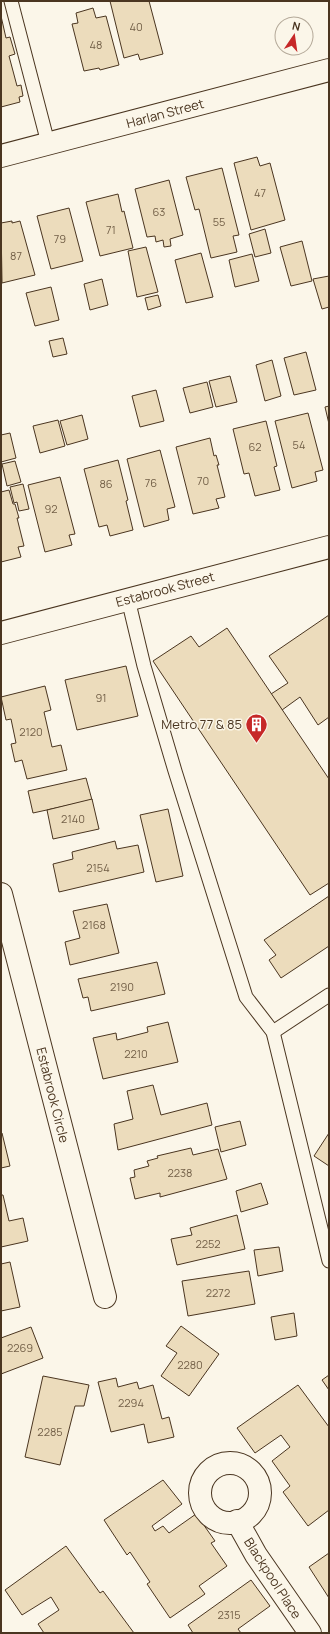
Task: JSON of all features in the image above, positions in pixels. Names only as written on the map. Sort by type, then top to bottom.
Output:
[{"type":"street","name":"Harlan Street","points":[[1,156],[329,70]]},
{"type":"street","name":"Estabrook Street","points":[[1,633],[329,547]]},
{"type":"street","name":"Estabrook Circle","points":[[1,894],[105,1297]]},
{"type":"street","name":"Blackpool Place","points":[[238,1522],[256,1555],[310,1633]]},
{"type":"lane","points":[[11,1],[48,143]]},
{"type":"lane","points":[[128,599],[144,666],[174,771],[246,997],[273,1032],[329,1261]]},
{"type":"lane","points":[[273,1032],[329,995]]},
{"type":"building","points":[[110,1],[149,1],[163,54],[140,60],[138,54],[124,58]]},
{"type":"building","points":[[93,8],[96,18],[106,16],[119,65],[100,70],[99,68],[84,71],[72,24],[78,23],[76,13]]},
{"type":"building","points":[[1,16],[6,38],[10,37],[15,54],[9,56],[17,86],[21,85],[23,96],[19,97],[20,102],[1,107]]},
{"type":"building","points":[[257,157],[260,166],[270,163],[285,220],[251,230],[234,163]]},
{"type":"building","points":[[222,168],[239,235],[233,236],[237,252],[211,258],[199,209],[195,210],[186,177]]},
{"type":"building","points":[[169,180],[183,235],[170,239],[171,246],[164,247],[163,240],[156,242],[155,236],[147,237],[135,189]]},
{"type":"building","points":[[118,194],[122,212],[124,211],[133,248],[100,256],[86,202]]},
{"type":"building","points":[[69,208],[83,261],[51,269],[37,216]]},
{"type":"building","points":[[12,221],[12,223],[20,221],[35,275],[2,283],[1,223]]},
{"type":"building","points":[[265,229],[271,253],[255,257],[249,234]]},
{"type":"building","points":[[302,241],[312,281],[291,286],[280,247]]},
{"type":"building","points":[[146,247],[158,292],[137,297],[128,251]]},
{"type":"building","points":[[201,253],[213,297],[186,303],[175,260]]},
{"type":"building","points":[[252,254],[259,281],[235,287],[229,260]]},
{"type":"building","points":[[329,276],[329,307],[322,309],[313,279]]},
{"type":"building","points":[[102,279],[108,305],[90,310],[84,284]]},
{"type":"building","points":[[51,287],[59,320],[35,326],[26,293]]},
{"type":"building","points":[[158,295],[161,306],[148,310],[145,298]]},
{"type":"building","points":[[63,338],[67,354],[53,357],[49,341]]},
{"type":"building","points":[[306,352],[316,390],[294,395],[284,358]]},
{"type":"building","points":[[272,360],[281,396],[265,401],[256,365]]},
{"type":"building","points":[[230,376],[237,402],[216,407],[209,381]]},
{"type":"building","points":[[207,382],[213,407],[190,413],[183,388]]},
{"type":"building","points":[[156,390],[164,421],[140,427],[132,396]]},
{"type":"building","points":[[329,406],[329,424],[325,407]]},
{"type":"building","points":[[308,413],[323,470],[315,472],[317,481],[292,488],[275,421]]},
{"type":"building","points":[[82,415],[88,439],[67,445],[60,421]]},
{"type":"building","points":[[58,420],[65,446],[40,453],[33,426]]},
{"type":"building","points":[[266,421],[277,466],[274,467],[280,490],[255,496],[249,473],[244,474],[233,429]]},
{"type":"building","points":[[10,433],[16,458],[1,462],[1,435]]},
{"type":"building","points":[[210,438],[214,456],[216,455],[219,465],[217,465],[225,497],[216,499],[219,508],[193,514],[176,447]]},
{"type":"building","points":[[160,450],[175,507],[167,509],[169,520],[144,527],[127,459]]},
{"type":"building","points":[[118,460],[128,500],[126,501],[133,530],[110,536],[107,525],[99,527],[84,469]]},
{"type":"building","points":[[15,461],[21,482],[7,486],[2,464]]},
{"type":"building","points":[[60,477],[75,534],[69,535],[72,545],[45,552],[28,485]]},
{"type":"building","points":[[23,484],[29,509],[19,511],[17,502],[14,503],[10,487]]},
{"type":"building","points":[[9,490],[19,518],[17,518],[24,546],[18,547],[21,557],[1,562],[1,492]]},
{"type":"building","points":[[329,615],[329,717],[318,725],[300,697],[282,710],[271,694],[288,683],[269,656]]},
{"type":"building","name":"Metro 77 & 85","points":[[227,628],[329,779],[329,883],[310,895],[153,661],[191,636],[199,647]]},
{"type":"building","points":[[126,666],[138,716],[77,730],[65,680]]},
{"type":"building","points":[[45,686],[51,710],[44,712],[52,747],[61,745],[67,770],[27,779],[22,760],[15,762],[11,744],[16,743],[11,719],[6,720],[1,697]]},
{"type":"building","points":[[86,778],[92,800],[33,813],[28,791]]},
{"type":"building","points":[[92,799],[99,829],[53,839],[47,810]]},
{"type":"building","points":[[168,809],[183,876],[156,882],[140,815]]},
{"type":"building","points":[[115,841],[117,849],[138,845],[144,872],[59,892],[53,864],[73,859],[72,852]]},
{"type":"building","points":[[329,896],[329,946],[281,978],[269,960],[276,955],[264,940]]},
{"type":"building","points":[[107,904],[119,953],[70,965],[65,942],[80,938],[73,911]]},
{"type":"building","points":[[157,962],[165,994],[91,1011],[88,997],[83,998],[78,979]]},
{"type":"building","points":[[168,1022],[178,1062],[103,1079],[93,1038],[116,1033],[117,1040],[148,1032],[147,1027]]},
{"type":"building","points":[[153,1085],[161,1115],[207,1103],[212,1125],[118,1150],[114,1124],[133,1119],[127,1091]]},
{"type":"building","points":[[240,1121],[246,1145],[221,1152],[215,1127]]},
{"type":"building","points":[[2,1133],[10,1166],[1,1168],[1,1134]]},
{"type":"building","points":[[329,1133],[329,1166],[314,1156]]},
{"type":"building","points":[[191,1148],[193,1155],[218,1149],[227,1179],[160,1197],[160,1193],[135,1199],[130,1178],[135,1177],[134,1170],[149,1166],[147,1161],[158,1158],[157,1156]]},
{"type":"building","points":[[261,1183],[268,1204],[241,1212],[236,1191]]},
{"type":"building","points":[[1,1195],[3,1195],[9,1221],[23,1218],[28,1241],[1,1247]]},
{"type":"building","points":[[237,1215],[245,1249],[177,1265],[171,1239],[192,1235],[190,1228]]},
{"type":"building","points":[[279,1247],[283,1271],[258,1276],[254,1250]]},
{"type":"building","points":[[10,1262],[20,1307],[1,1311],[1,1264]]},
{"type":"building","points":[[249,1271],[255,1304],[188,1316],[182,1281]]},
{"type":"building","points":[[294,1313],[297,1336],[275,1340],[271,1317]]},
{"type":"building","points":[[181,1326],[219,1354],[189,1396],[161,1376],[177,1353],[166,1346]]},
{"type":"building","points":[[31,1327],[43,1358],[1,1374],[1,1338]]},
{"type":"building","points":[[329,1375],[329,1390],[322,1380]]},
{"type":"building","points":[[43,1376],[89,1385],[84,1406],[75,1406],[60,1465],[25,1457]]},
{"type":"building","points":[[116,1378],[118,1387],[137,1382],[139,1389],[153,1385],[162,1419],[169,1417],[174,1437],[148,1443],[144,1424],[111,1432],[98,1382]]},
{"type":"building","points":[[298,1385],[329,1427],[329,1510],[308,1526],[283,1492],[290,1486],[272,1461],[290,1447],[281,1435],[255,1453],[237,1428]]},
{"type":"building","points":[[163,1480],[182,1504],[152,1526],[155,1531],[163,1526],[169,1533],[196,1514],[215,1541],[211,1543],[227,1566],[199,1586],[205,1594],[170,1618],[147,1584],[150,1582],[130,1552],[127,1555],[104,1520]]},
{"type":"building","points":[[66,1546],[100,1593],[103,1591],[134,1633],[44,1633],[38,1624],[59,1610],[51,1597],[22,1615],[5,1590]]},
{"type":"building","points":[[329,1553],[329,1598],[309,1567]]},
{"type":"building","points":[[251,1580],[270,1606],[238,1629],[241,1633],[193,1633],[188,1625]]},
{"type":"place","name":"Metro 77 & 85","points":[[257,744]]}]
